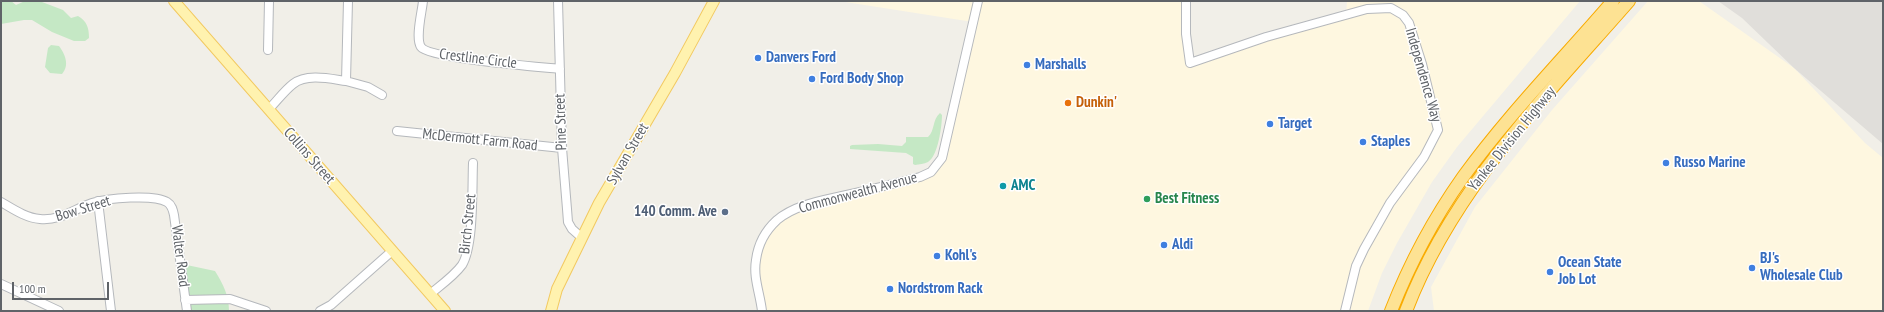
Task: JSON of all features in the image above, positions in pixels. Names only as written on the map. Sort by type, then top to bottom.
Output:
[{"type":"highway","name":"Yankee Division Highway","points":[[1391,311],[1419,250],[1462,178],[1496,136],[1613,1]]},
{"type":"highway","name":"Yankee Division Highway","points":[[1407,309],[1426,264],[1472,186],[1493,158],[1628,1]]},
{"type":"main road","name":"Collins Street","points":[[174,1],[445,311]]},
{"type":"main road","name":"Sylvan Street","points":[[551,311],[557,289],[581,237],[714,1]]},
{"type":"street","points":[[268,50],[269,1]]},
{"type":"street","points":[[346,81],[348,1]]},
{"type":"street","name":"Crestline Circle","points":[[423,1],[418,37],[422,48],[426,51],[445,56],[560,69]]},
{"type":"street","name":"Pine Street","points":[[558,1],[562,148],[568,222],[572,229],[581,237]]},
{"type":"street","name":"Commonwealth Avenue","points":[[762,311],[754,275],[756,260],[759,244],[767,230],[777,220],[790,212],[814,203],[920,178],[931,172],[942,158],[978,1]]},
{"type":"street","name":"Independence Way","points":[[1186,1],[1186,34],[1190,63],[1266,37],[1368,9],[1391,8],[1403,15],[1410,23],[1438,130],[1424,157],[1390,203],[1364,249],[1356,266],[1345,311]]},
{"type":"street","points":[[269,109],[294,83],[301,80],[318,78],[346,81],[368,87],[382,95]]},
{"type":"street","name":"McDermott Farm Road","points":[[397,131],[562,148]]},
{"type":"street","name":"Birch Street","points":[[430,294],[457,270],[467,256],[473,163]]},
{"type":"street","name":"Bow Street","points":[[1,202],[23,214],[39,219],[57,218],[98,201],[113,198],[156,198],[168,202]]},
{"type":"street","points":[[98,201],[111,311]]},
{"type":"street","name":"Walter Road","points":[[168,202],[172,207],[174,215],[187,311]]},
{"type":"street","points":[[320,311],[331,305],[392,251]]},
{"type":"street","points":[[1,284],[59,311]]},
{"type":"street","points":[[185,300],[230,299],[266,311]]},
{"type":"shaded area","points":[[839,1],[1186,1],[1190,63],[1346,15],[1347,1],[1580,1],[1457,147],[1432,182],[1397,243],[1382,273],[1368,311],[763,311],[756,260],[759,244],[790,212],[920,177],[942,158],[973,22]]},
{"type":"shaded area","points":[[1648,1],[1699,1],[1794,68],[1865,143],[1883,158],[1883,311],[1434,311],[1431,287],[1475,207],[1552,110]]},
{"type":"shaded area","points":[[1718,1],[1883,1],[1883,144],[1794,68],[1742,18]]},
{"type":"green space","points":[[1,1],[11,1],[16,5],[25,1],[42,2],[63,10],[71,18],[78,16],[84,20],[87,25],[89,38],[85,41],[74,41],[52,32],[32,20],[1,24]]},
{"type":"green space","points":[[51,45],[59,46],[65,56],[66,67],[62,74],[50,73],[45,67],[48,48]]},
{"type":"green space","points":[[940,113],[942,115],[942,120],[939,140],[934,154],[926,163],[913,164],[913,157],[906,153],[850,149],[850,146],[852,145],[878,144],[902,146],[906,142],[906,137],[928,137],[932,132],[937,116]]},
{"type":"green space","points":[[182,264],[215,271],[225,290],[229,311],[186,311]]},
{"type":"place","name":"Danvers Ford","points":[[758,58]]},
{"type":"place","name":"Marshalls","points":[[1027,65]]},
{"type":"place","name":"Ford Body Shop","points":[[812,79]]},
{"type":"place","name":"Dunkin'","points":[[1068,103]]},
{"type":"place","name":"Target","points":[[1270,124]]},
{"type":"place","name":"Staples","points":[[1363,142]]},
{"type":"place","name":"Russo Marine","points":[[1666,163]]},
{"type":"place","name":"AMC","points":[[1003,186]]},
{"type":"place","name":"Best Fitness","points":[[1147,199]]},
{"type":"place","name":"140 Comm. Ave","points":[[725,212]]},
{"type":"place","name":"Aldi","points":[[1164,245]]},
{"type":"place","name":"Kohl's","points":[[937,256]]},
{"type":"place","name":"BJ's Wholesale Club","points":[[1752,268]]},
{"type":"place","name":"Ocean State Job Lot","points":[[1550,272]]},
{"type":"place","name":"Nordstrom Rack","points":[[890,289]]}]
